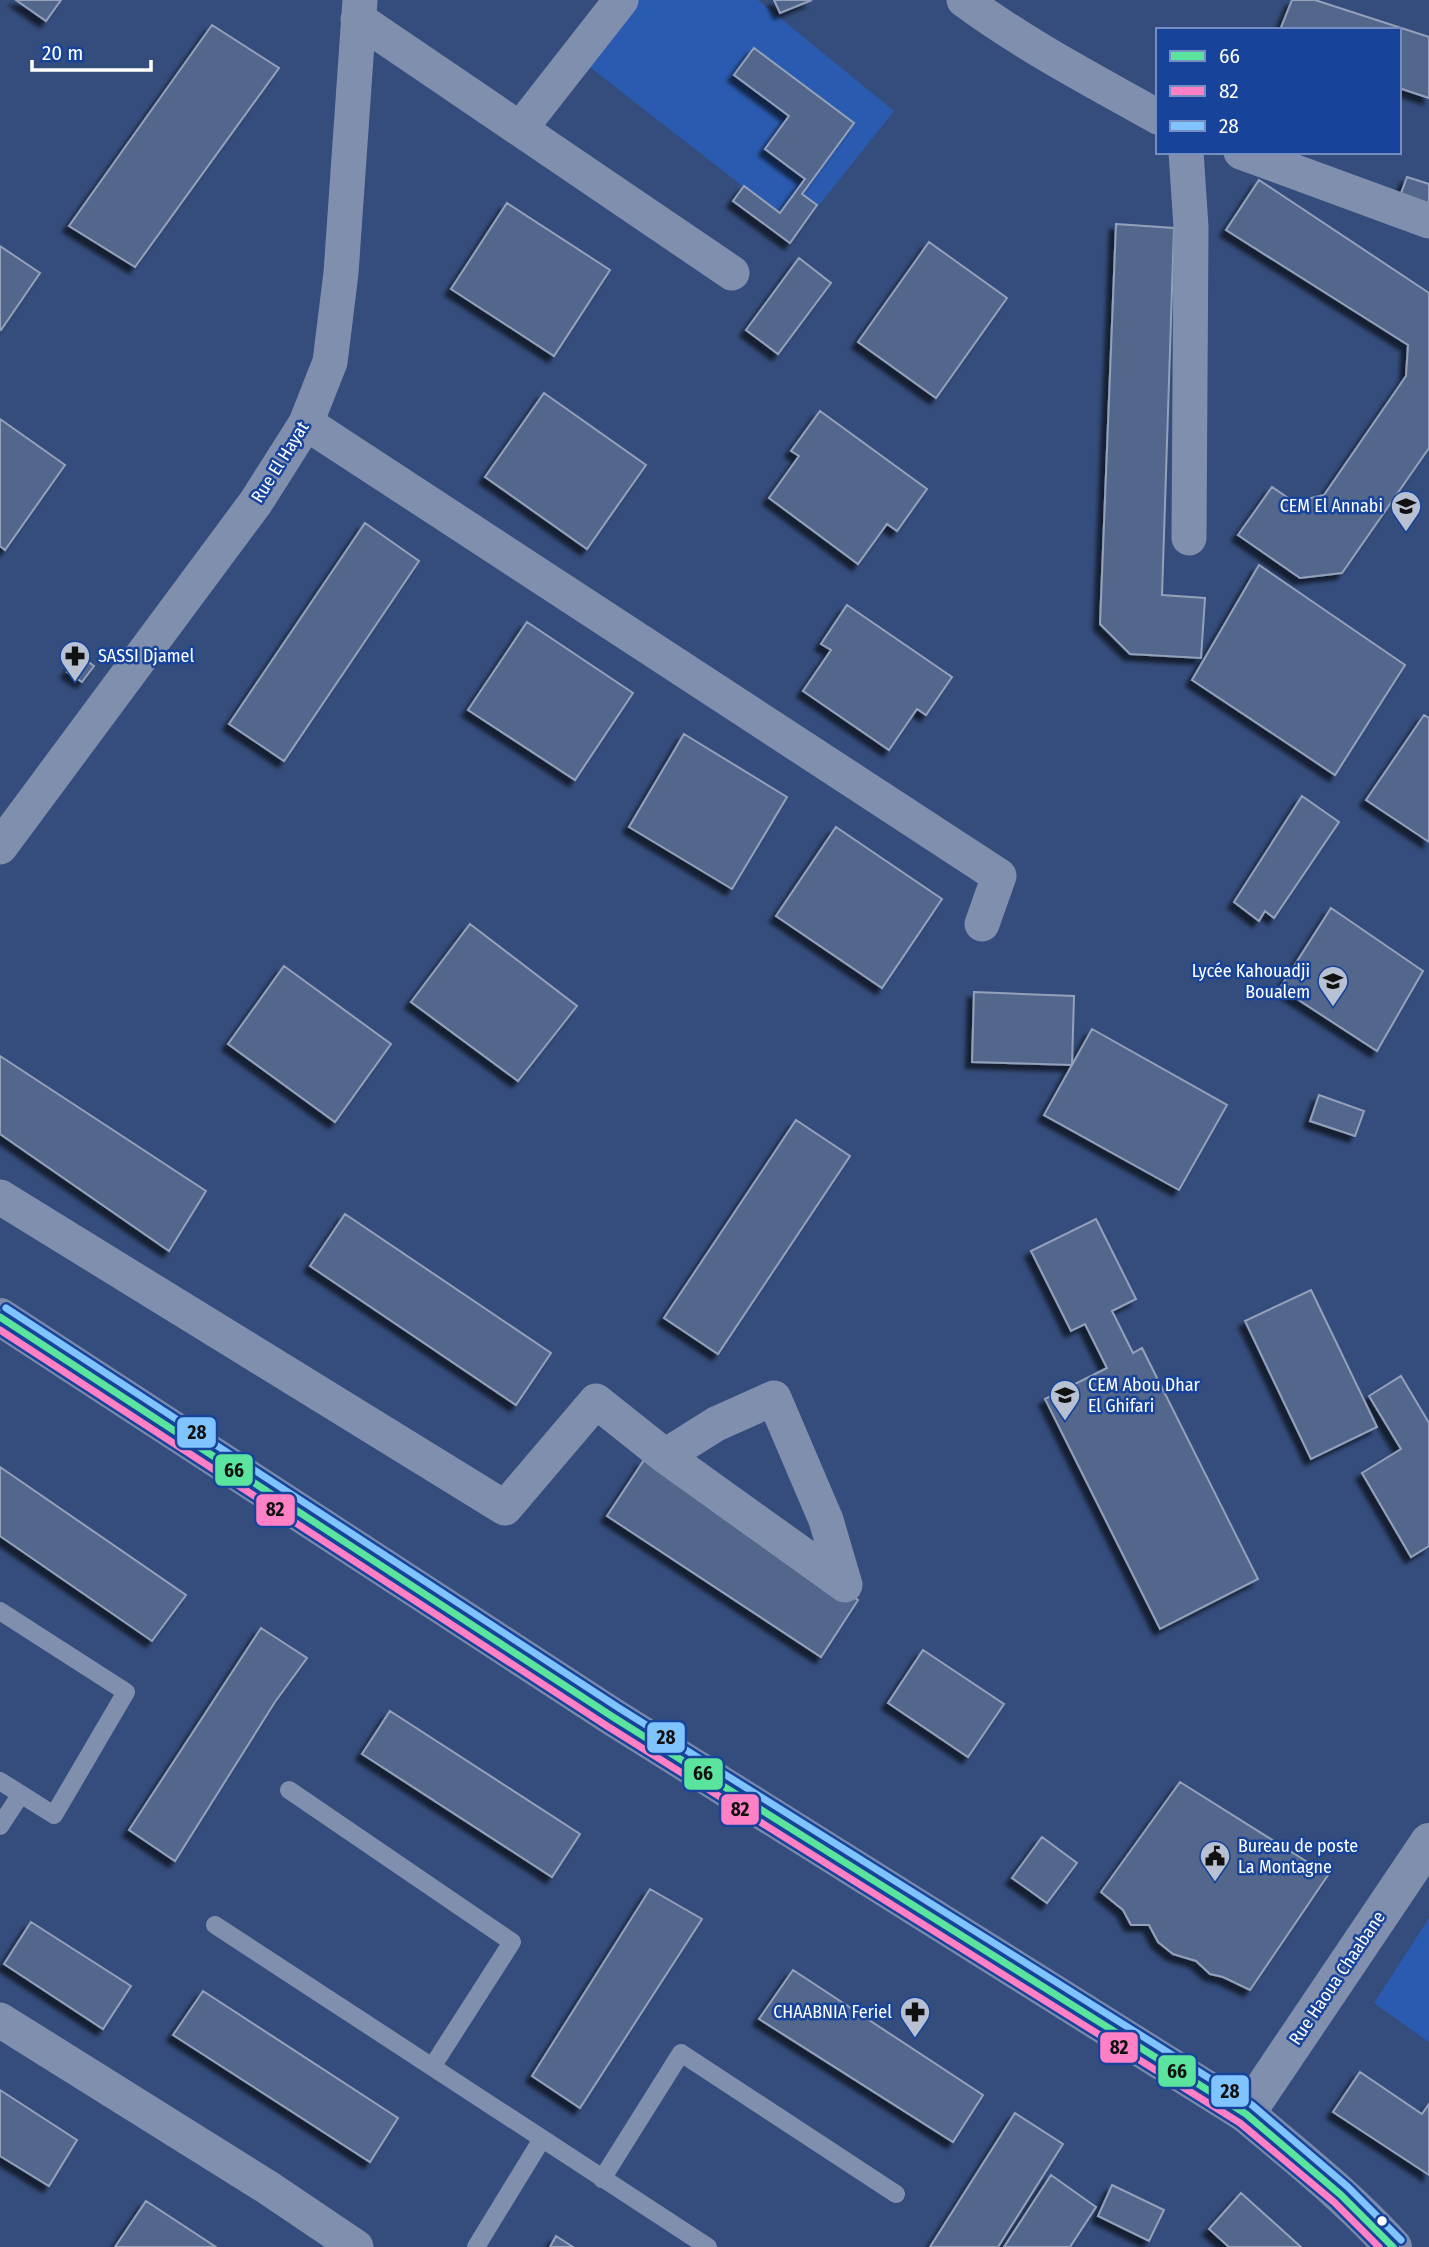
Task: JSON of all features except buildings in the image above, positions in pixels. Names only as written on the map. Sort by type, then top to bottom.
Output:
[{"type":"main road","points":[[0,1318],[625,1724],[1246,2114],[1324,2179],[1393,2247]]},
{"type":"street","points":[[520,129],[621,0]]},
{"type":"street","points":[[964,0],[1046,54],[1156,116]]},
{"type":"street","points":[[359,10],[520,129],[732,273]]},
{"type":"street","name":"Rue El Hayat","points":[[0,847],[256,502],[306,423],[330,362],[341,273],[359,10]]},
{"type":"street","points":[[1186,154],[1191,227],[1189,538]]},
{"type":"street","points":[[1246,154],[1429,221]]},
{"type":"street","points":[[306,423],[999,876],[982,924]]},
{"type":"street","points":[[0,1197],[505,1508],[596,1401],[665,1456],[845,1585],[827,1520],[774,1398],[716,1424],[665,1456]]},
{"type":"street","name":"Rue Haoua Chaabane","points":[[1246,2114],[1429,1842]]},
{"type":"street","points":[[0,2020],[255,2180],[356,2247]]},
{"type":"lane","points":[[0,1611],[125,1692],[54,1815],[0,1781]]},
{"type":"lane","points":[[289,1790],[512,1942],[432,2067]]},
{"type":"lane","points":[[0,1826],[21,1794]]},
{"type":"lane","points":[[215,1925],[708,2247]]},
{"type":"lane","points":[[602,2179],[681,2053],[896,2194]]},
{"type":"lane","points":[[477,2247],[542,2139]]},
{"type":"shaded area","points":[[636,0],[758,0],[894,111],[799,230],[587,65]]},
{"type":"shaded area","points":[[1429,1918],[1429,2042],[1374,2003]]},
{"type":"transit line","name":"28","points":[[6,1308],[619,1708],[1252,2105],[1348,2187],[1401,2240]]},
{"type":"transit line","name":"66","points":[[0,1317],[613,1717],[1246,2114],[1341,2195],[1393,2247]]},
{"type":"transit line","name":"82","points":[[0,1330],[607,1726],[1240,2123],[1334,2202],[1379,2247]]},
{"type":"place","name":"CEM El Annabi","points":[[1406,533]]},
{"type":"place","name":"SASSI Djamel","points":[[75,683]]},
{"type":"place","name":"Lycée Kahouadji Boualem","points":[[1333,1008]]},
{"type":"place","name":"CEM Abou Dhar El Ghifari","points":[[1065,1422]]},
{"type":"place","name":"Bureau de poste La Montagne","points":[[1215,1883]]},
{"type":"place","name":"CHAABNIA Feriel","points":[[915,2039]]}]
